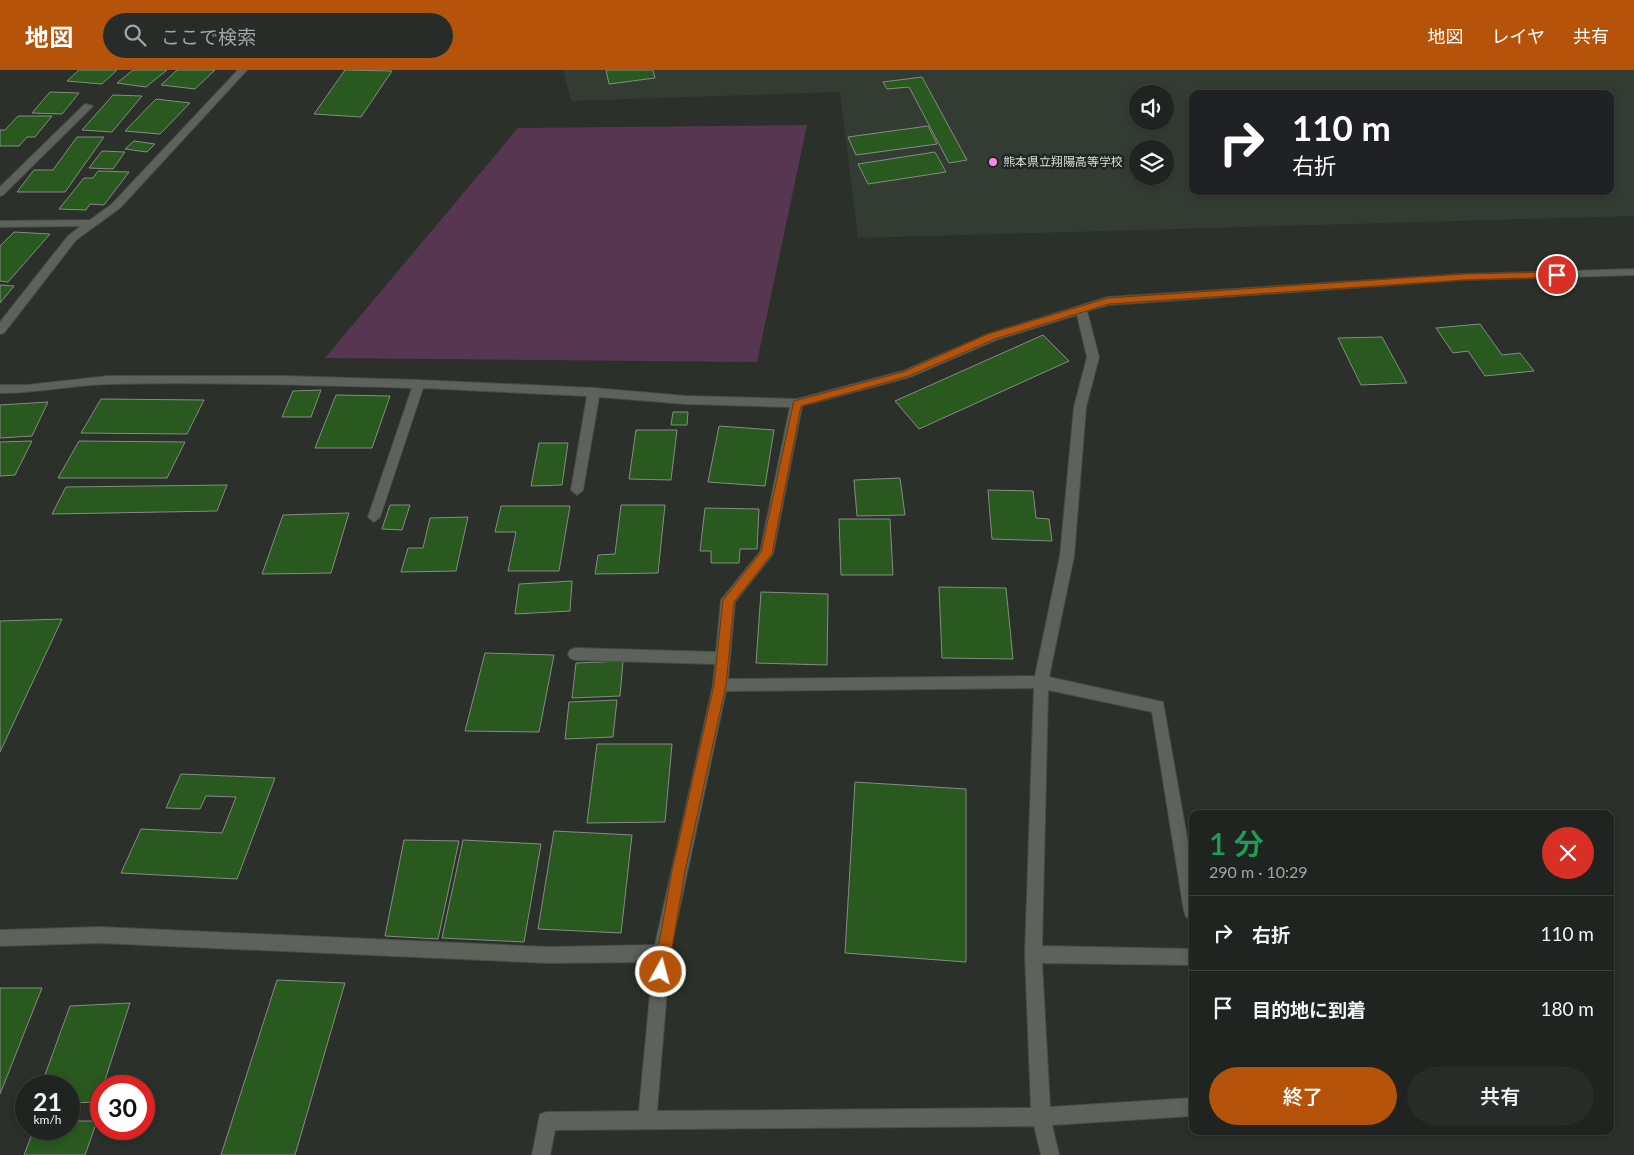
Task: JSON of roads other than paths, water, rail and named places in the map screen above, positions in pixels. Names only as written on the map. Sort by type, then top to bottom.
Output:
[{"type":"street","points":[[0,330],[72,238],[116,206],[243,70]]},
{"type":"street","points":[[0,193],[88,106]]},
{"type":"street","points":[[0,224],[92,223]]},
{"type":"street","points":[[0,389],[27,389],[108,380],[285,380],[419,384],[594,392],[686,400],[797,403],[906,374],[992,337],[1108,301],[1464,277],[1634,272]]},
{"type":"street","points":[[1050,1155],[1041,1117],[1033,954],[1041,682],[1067,556],[1080,407],[1094,357],[1081,310]]},
{"type":"street","points":[[374,517],[419,384]]},
{"type":"street","points":[[577,490],[594,392]]},
{"type":"street","points":[[647,1120],[662,953],[720,685],[728,600],[766,554],[797,403]]},
{"type":"street","points":[[575,654],[723,658]]},
{"type":"street","points":[[720,685],[1041,682],[1158,707],[1189,893]]},
{"type":"street","points":[[0,938],[100,935],[549,955],[662,953]]},
{"type":"street","points":[[1033,954],[1189,956]]},
{"type":"street","points":[[542,1155],[547,1121],[1041,1117],[1189,1107]]},
{"type":"place","name":"熊本県立翔陽高等学校","points":[[993,162]]}]
